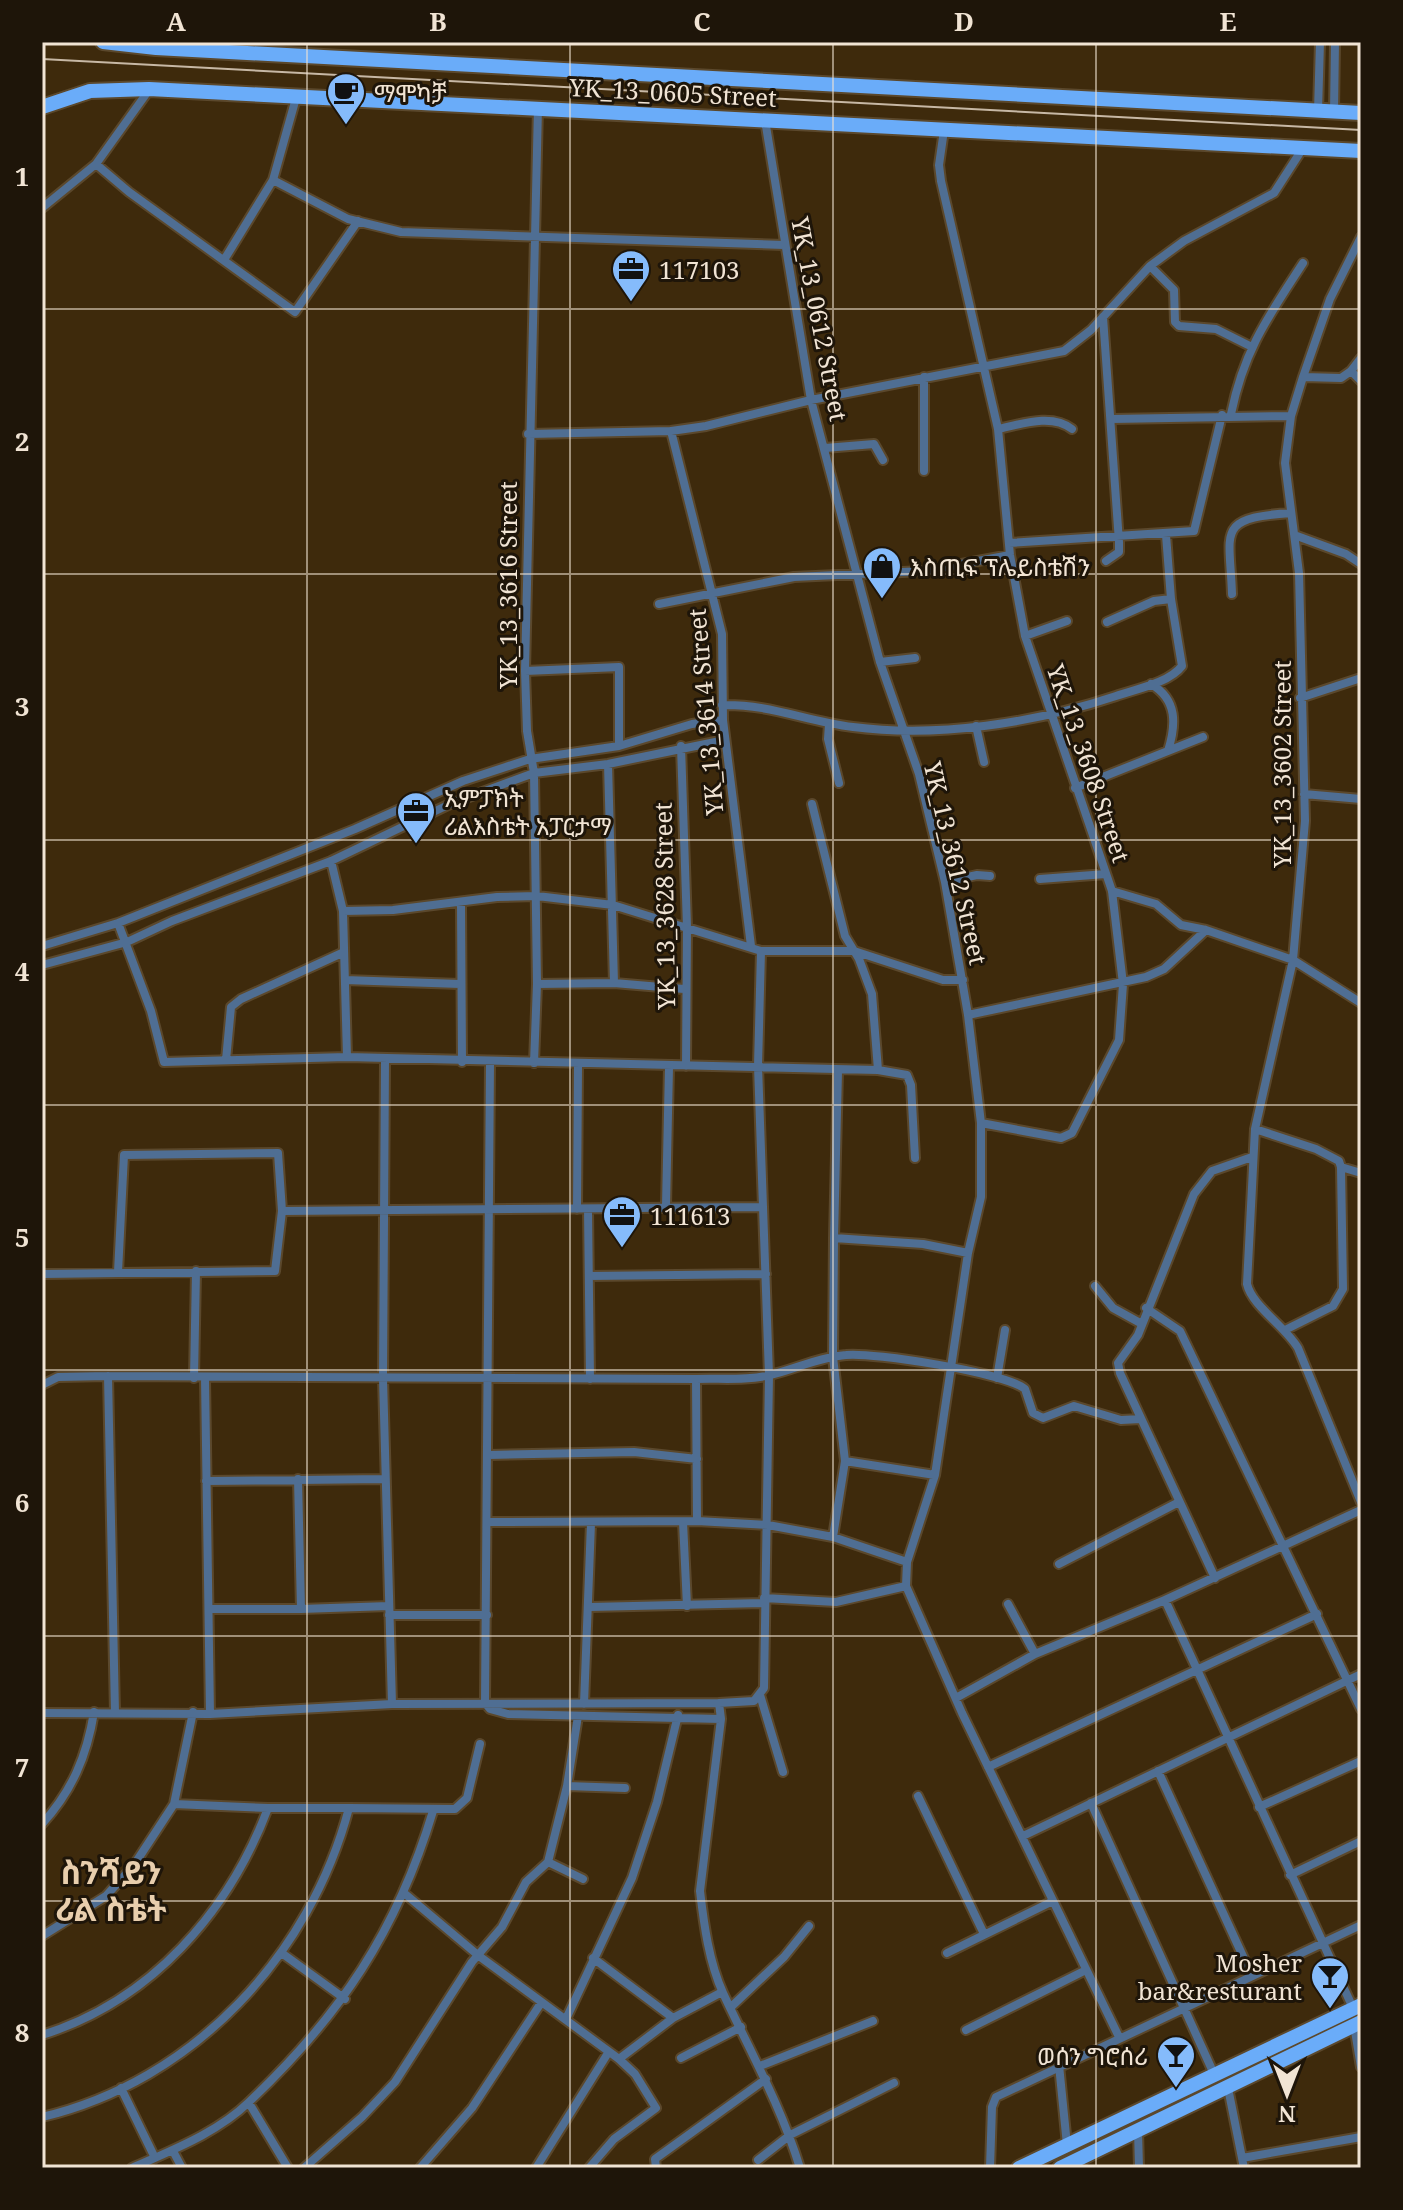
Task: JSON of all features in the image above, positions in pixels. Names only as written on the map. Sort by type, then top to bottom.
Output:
[{"type":"main road","name":"YK_13_0605 Street","points":[[103,42],[145,48],[1361,113]]},
{"type":"main road","name":"YK_13_0605 Street","points":[[42,107],[90,91],[149,89],[1361,151]]},
{"type":"main road","points":[[1019,2168],[1214,2074],[1357,2015]]},
{"type":"main road","points":[[1060,2168],[1228,2088],[1357,2015]]},
{"type":"street","points":[[1318,111],[1320,42]]},
{"type":"street","points":[[1334,112],[1335,42]]},
{"type":"street","points":[[42,208],[96,164],[149,89]]},
{"type":"street","points":[[224,260],[273,180],[296,98]]},
{"type":"street","name":"YK_13_3616 Street","points":[[534,1063],[537,896],[534,773],[530,759],[525,671],[528,434],[537,235],[538,107]]},
{"type":"street","name":"YK_13_0612 Street","points":[[765,119],[811,400],[858,571]]},
{"type":"street","points":[[944,130],[939,165],[941,181],[986,368]]},
{"type":"street","points":[[528,434],[671,431],[811,400],[1064,351],[1103,317],[1150,266],[1184,241],[1274,193],[1303,147]]},
{"type":"street","points":[[96,164],[129,192],[295,312],[358,221]]},
{"type":"street","points":[[273,180],[358,221],[401,232],[784,245]]},
{"type":"street","name":"YK_13_3602 Street","points":[[1287,1329],[1253,1298],[1247,1284],[1255,1129],[1293,960],[1301,887],[1304,794],[1297,536],[1284,481],[1291,416],[1303,377],[1330,299],[1361,237]]},
{"type":"street","points":[[1009,543],[1194,531],[1230,415],[1239,374],[1250,346],[1303,263]]},
{"type":"street","points":[[1150,266],[1174,290],[1175,322],[1179,326],[1216,329],[1250,346]]},
{"type":"street","points":[[1103,317],[1119,552],[1106,561]]},
{"type":"street","points":[[1303,377],[1341,378],[1361,358]]},
{"type":"street","name":"YK_13_3608 Street","points":[[981,1123],[1061,1138],[1072,1133],[1119,1040],[1123,984],[1112,891],[1025,636],[1010,555],[998,429],[986,368]]},
{"type":"street","points":[[1351,371],[1361,381]]},
{"type":"street","points":[[924,377],[924,471]]},
{"type":"street","points":[[1112,419],[1291,416]]},
{"type":"street","points":[[998,429],[1040,421],[1063,423],[1072,429]]},
{"type":"street","name":"YK_13_3614 Street","points":[[671,431],[722,634],[723,720],[751,946]]},
{"type":"street","points":[[825,448],[874,444],[883,460]]},
{"type":"street","points":[[1232,594],[1228,545],[1233,528],[1252,516],[1291,513]]},
{"type":"street","points":[[722,705],[752,704],[829,724],[901,729],[976,726],[1051,717],[1151,684],[1182,666],[1171,599],[1166,535]]},
{"type":"street","points":[[1297,536],[1346,554],[1361,564]]},
{"type":"street","points":[[659,604],[794,577],[858,571],[924,571],[1010,555]]},
{"type":"street","name":"YK_13_3612 Street","points":[[858,571],[880,662],[919,774],[945,882],[963,980],[981,1123],[981,1197],[968,1253],[935,1475],[907,1562],[906,1586]]},
{"type":"street","points":[[1107,622],[1154,601],[1171,599]]},
{"type":"street","points":[[1025,636],[1067,621]]},
{"type":"street","points":[[880,662],[915,658]]},
{"type":"street","points":[[525,671],[619,667],[619,746]]},
{"type":"street","points":[[1300,698],[1361,678]]},
{"type":"street","points":[[1151,684],[1165,695],[1174,714],[1175,729],[1168,751]]},
{"type":"street","points":[[42,946],[118,923],[355,829],[463,781],[530,759],[619,746],[692,724],[723,720]]},
{"type":"street","points":[[829,724],[828,739],[839,783]]},
{"type":"street","points":[[976,726],[984,762]]},
{"type":"street","points":[[1075,788],[1203,737]]},
{"type":"street","points":[[42,965],[127,942],[172,921],[331,861],[450,804],[534,773],[608,764],[681,746],[725,740]]},
{"type":"street","name":"YK_13_3628 Street","points":[[681,746],[687,927],[684,989],[686,1066]]},
{"type":"street","points":[[608,764],[614,983]]},
{"type":"street","points":[[1304,794],[1361,799]]},
{"type":"street","points":[[812,804],[845,936],[872,994],[878,1070]]},
{"type":"street","points":[[331,861],[343,911],[347,1057]]},
{"type":"street","points":[[1040,879],[1106,874]]},
{"type":"street","points":[[945,882],[977,875],[990,876]]},
{"type":"street","points":[[1112,891],[1156,904],[1181,925],[1206,930],[1293,960],[1361,1003]]},
{"type":"street","points":[[343,911],[537,896],[613,905],[761,951],[854,951],[943,980],[963,980]]},
{"type":"street","points":[[461,904],[462,1062]]},
{"type":"street","points":[[118,923],[151,1011],[164,1062],[347,1057],[385,1061],[578,1066],[878,1070],[907,1075],[911,1085],[915,1158]]},
{"type":"street","points":[[968,1015],[1123,984],[1164,969],[1206,930]]},
{"type":"street","points":[[42,1713],[210,1714],[392,1704],[719,1703],[754,1701],[760,1695],[764,1688],[769,1375],[758,1066],[761,951]]},
{"type":"street","points":[[226,1060],[231,1007],[241,999],[342,953]]},
{"type":"street","points":[[345,980],[460,984]]},
{"type":"street","points":[[537,984],[614,983],[684,989]]},
{"type":"street","points":[[385,1061],[382,1210],[384,1479],[392,1704]]},
{"type":"street","points":[[490,1063],[489,1522],[485,1703],[490,1709],[508,1714],[678,1715],[721,1719]]},
{"type":"street","points":[[577,1209],[578,1066]]},
{"type":"street","points":[[666,1206],[669,1067]]},
{"type":"street","points":[[833,1537],[845,1461],[833,1357],[838,1071]]},
{"type":"street","points":[[1255,1129],[1316,1149],[1339,1161],[1341,1167],[1343,1289],[1333,1306],[1287,1329],[1361,1502]]},
{"type":"street","points":[[42,1274],[275,1271],[282,1211],[280,1159],[274,1151],[124,1155],[118,1272]]},
{"type":"street","points":[[1215,1578],[1118,1363],[1142,1324],[1194,1194],[1212,1171],[1252,1157]]},
{"type":"street","points":[[1341,1167],[1361,1173]]},
{"type":"street","points":[[282,1211],[763,1207]]},
{"type":"street","points":[[588,1209],[590,1379]]},
{"type":"street","points":[[834,1238],[923,1244],[968,1253]]},
{"type":"street","points":[[194,1378],[196,1271]]},
{"type":"street","points":[[589,1276],[766,1274]]},
{"type":"street","points":[[1095,1286],[1113,1308],[1142,1324]]},
{"type":"street","points":[[1146,1308],[1180,1331],[1361,1709]]},
{"type":"street","points":[[997,1378],[1005,1330]]},
{"type":"street","points":[[42,1385],[58,1377],[108,1376],[696,1379],[769,1375],[849,1354],[950,1368],[1021,1385],[1033,1413],[1043,1418],[1074,1406],[1121,1420],[1141,1419]]},
{"type":"street","points":[[108,1376],[115,1713]]},
{"type":"street","points":[[205,1378],[210,1714]]},
{"type":"street","points":[[696,1379],[697,1521]]},
{"type":"street","points":[[488,1455],[621,1451],[697,1459]]},
{"type":"street","points":[[845,1461],[935,1475]]},
{"type":"street","points":[[298,1479],[301,1609]]},
{"type":"street","points":[[206,1481],[384,1479]]},
{"type":"street","points":[[1059,1564],[1179,1502]]},
{"type":"street","points":[[956,1698],[1035,1654],[1215,1578],[1361,1510]]},
{"type":"street","points":[[489,1522],[697,1521],[768,1525],[833,1537],[907,1562]]},
{"type":"street","points":[[683,1522],[687,1606]]},
{"type":"street","points":[[584,1704],[591,1523]]},
{"type":"street","points":[[590,1607],[687,1606],[764,1600],[836,1602],[906,1586],[988,1767],[1119,2037]]},
{"type":"street","points":[[1165,1600],[1357,2015],[1361,2067]]},
{"type":"street","points":[[1008,1604],[1035,1654]]},
{"type":"street","points":[[209,1609],[487,1615]]},
{"type":"street","points":[[988,1767],[1317,1614]]},
{"type":"street","points":[[1023,1836],[1361,1674]]},
{"type":"street","points":[[760,1695],[783,1772]]},
{"type":"street","points":[[719,1703],[721,1719],[700,1891],[722,1992],[766,2079],[790,2135],[800,2168]]},
{"type":"street","points":[[42,1824],[60,1804],[76,1776],[88,1749],[94,1712]]},
{"type":"street","points":[[42,1936],[106,1896],[134,1865],[174,1804],[193,1712]]},
{"type":"street","points":[[566,2019],[632,1878],[657,1802],[678,1715]]},
{"type":"street","points":[[304,2168],[362,2117],[395,2082],[479,1956],[502,1927],[526,1882],[548,1862],[567,1786],[578,1716]]},
{"type":"street","points":[[174,1804],[455,1809],[467,1798],[480,1744]]},
{"type":"street","points":[[1259,1807],[1361,1761]]},
{"type":"street","points":[[1158,1771],[1252,1976]]},
{"type":"street","points":[[567,1786],[625,1788]]},
{"type":"street","points":[[918,1796],[984,1934]]},
{"type":"street","points":[[1091,1803],[1214,2074]]},
{"type":"street","points":[[42,2035],[104,2009],[140,1985],[206,1923],[244,1866],[268,1808]]},
{"type":"street","points":[[42,2117],[121,2088],[184,2051],[239,2003],[283,1954],[328,1877],[349,1808]]},
{"type":"street","points":[[132,2168],[173,2151],[249,2103],[305,2047],[345,1999],[404,1893],[433,1811]]},
{"type":"street","points":[[1290,1875],[1361,1841]]},
{"type":"street","points":[[548,1862],[583,1879]]},
{"type":"street","points":[[404,1893],[479,1956],[635,2074],[656,2108],[614,2139],[589,2168]]},
{"type":"street","points":[[947,1953],[1053,1901]]},
{"type":"street","points":[[990,2168],[992,2107],[996,2097],[1361,1925]]},
{"type":"street","points":[[731,2007],[784,1957],[809,1926]]},
{"type":"street","points":[[283,1954],[345,1999]]},
{"type":"street","points":[[593,1958],[673,2018]]},
{"type":"street","points":[[966,2030],[1086,1970]]},
{"type":"street","points":[[619,2059],[673,2018],[722,1992]]},
{"type":"street","points":[[420,2168],[472,2108],[541,2003]]},
{"type":"street","points":[[760,2066],[873,2021]]},
{"type":"street","points":[[681,2058],[741,2027]]},
{"type":"street","points":[[536,2168],[608,2053]]},
{"type":"street","points":[[1059,2065],[1067,2145]]},
{"type":"street","points":[[656,2168],[655,2159],[766,2079]]},
{"type":"street","points":[[758,2160],[790,2135],[894,2083]]},
{"type":"street","points":[[121,2088],[155,2158]]},
{"type":"street","points":[[1228,2088],[1243,2163],[1361,2137]]},
{"type":"street","points":[[249,2103],[288,2168]]},
{"type":"street","points":[[1138,2130],[1139,2168]]},
{"type":"street","points":[[173,2151],[182,2168]]},
{"type":"tram line","points":[[42,59],[1361,130]]},
{"type":"place","name":"ማሞካቻ","points":[[346,126]]},
{"type":"place","name":"117103","points":[[631,303]]},
{"type":"place","name":"እስጢፍ ፕሌይስቴሽን","points":[[882,600]]},
{"type":"place","name":"ኢምፓክት ሪልእስቴት አፓርታማ","points":[[416,845]]},
{"type":"place","name":"111613","points":[[622,1249]]},
{"type":"place","name":"Mosher bar&resturant","points":[[1330,2010]]},
{"type":"place","name":"ወሰን ግሮሰሪ","points":[[1176,2089]]},
{"type":"district","name":"ስንሻይን ሪል ስቴት","points":[[111,1890]]}]
